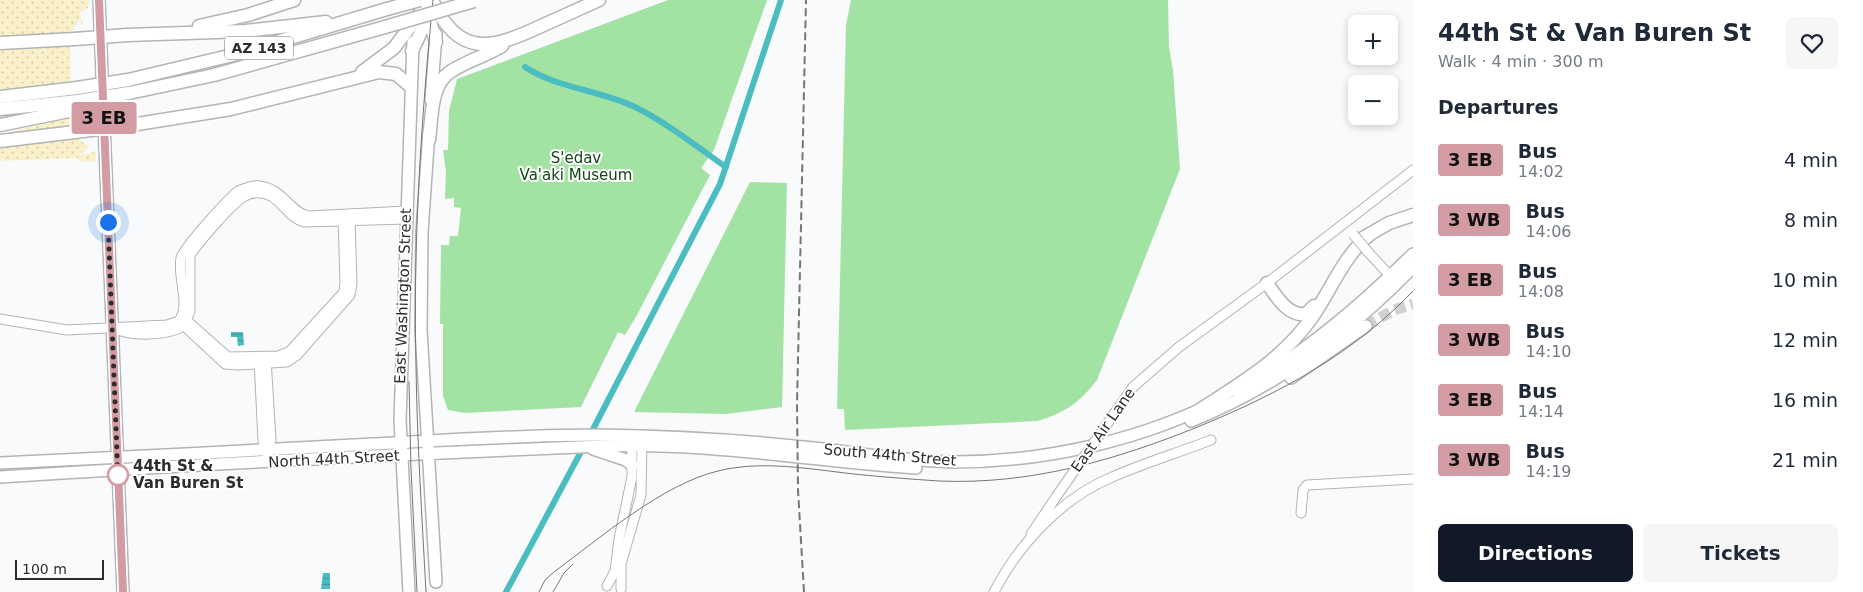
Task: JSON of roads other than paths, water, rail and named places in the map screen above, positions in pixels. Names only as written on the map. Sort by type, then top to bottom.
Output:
[{"type":"highway","points":[[128,35],[217,23],[294,0]]},
{"type":"highway","points":[[429,140],[435,98],[442,78],[453,70],[516,38],[599,0]]},
{"type":"highway","name":"AZ 143","points":[[0,110],[187,82],[476,1]]},
{"type":"highway","points":[[430,4],[450,29],[472,42],[492,44],[516,38]]},
{"type":"highway","points":[[346,79],[381,60],[394,48],[430,4]]},
{"type":"highway","points":[[430,4],[436,42]]},
{"type":"highway","points":[[412,51],[430,4]]},
{"type":"highway","name":"AZ 143","points":[[129,91],[233,55],[387,10],[430,4]]},
{"type":"highway","points":[[0,43],[277,28],[387,10]]},
{"type":"highway","points":[[0,141],[131,125],[231,109],[346,79],[387,72],[398,76],[410,86]]},
{"type":"highway","points":[[0,125],[78,99],[129,91]]},
{"type":"highway","name":"AZ 143","points":[[0,97],[78,99]]},
{"type":"highway","points":[[1267,283],[1282,303],[1293,312],[1303,315],[1309,313],[1350,249],[1389,223],[1413,215]]},
{"type":"highway","points":[[1205,411],[1256,374],[1287,347],[1312,316],[1349,255],[1370,234]]},
{"type":"main road","points":[[99,1],[123,592]]},
{"type":"main road","name":"East Washington Street","points":[[409,592],[401,443],[401,361],[410,86],[414,22]]},
{"type":"main road","name":"East Washington Street","points":[[436,42],[422,232],[421,301],[422,358],[436,582]]},
{"type":"main road","name":"South 44th Street","points":[[1394,280],[1413,254]]},
{"type":"main road","name":"South 44th Street","points":[[428,441],[600,435],[637,441],[753,442],[926,461],[988,460],[1044,454],[1108,441],[1205,411],[1270,373],[1305,349],[1413,267]]},
{"type":"main road","points":[[1205,411],[1288,380],[1366,326]]},
{"type":"main road","name":"North 44th Street","points":[[0,477],[118,470],[428,441]]},
{"type":"main road","name":"South 44th Street","points":[[429,454],[591,448],[637,441]]},
{"type":"main road","points":[[591,448],[626,460],[632,465]]},
{"type":"main road","name":"North 44th Street","points":[[0,463],[117,457],[402,456],[429,454]]},
{"type":"street","name":"East Air Lane","points":[[994,592],[1029,539],[1033,529],[1133,387],[1178,347],[1267,283],[1413,170]]},
{"type":"street","points":[[183,321],[182,255],[206,225],[239,191],[255,186],[276,191],[304,215],[346,218],[406,215]]},
{"type":"street","points":[[183,321],[228,357],[281,363],[294,358],[350,295],[352,284],[346,218]]},
{"type":"street","points":[[1344,222],[1394,280]]},
{"type":"street","points":[[0,319],[54,329],[167,325],[183,321]]},
{"type":"street","points":[[262,360],[271,440],[267,456]]},
{"type":"street","name":"East Air Lane","points":[[1029,539],[1071,501],[1110,478],[1211,440]]},
{"type":"street","points":[[598,592],[607,586],[614,571],[637,441]]},
{"type":"street","points":[[622,591],[621,564],[641,495],[637,441]]},
{"type":"street","points":[[1301,513],[1303,490],[1307,485],[1413,479]]},
{"type":"street","points":[[607,586],[617,586],[622,591]]},
{"type":"water","points":[[231,332],[243,332],[244,345],[238,346],[237,337],[231,337]]},
{"type":"water","points":[[323,573],[330,573],[330,589],[321,589]]},
{"type":"waterway","points":[[589,437],[720,184],[781,0]]},
{"type":"waterway","points":[[525,67],[550,80],[633,106],[669,127],[726,167]]},
{"type":"waterway","points":[[506,592],[584,446]]},
{"type":"tunnel","points":[[1366,326],[1394,310],[1413,304]]},
{"type":"tram line","points":[[426,592],[417,422],[415,320],[417,228],[422,137],[433,0]]},
{"type":"tram line","points":[[539,592],[545,580],[554,572],[633,514],[676,487],[718,471],[751,466],[769,466],[907,479],[973,481],[1006,479],[1072,468],[1137,450],[1200,426],[1259,400],[1314,370],[1366,334],[1413,291]]},
{"type":"tram line","points":[[409,382],[417,592]]},
{"type":"tram line","points":[[553,592],[564,573],[573,564]]},
{"type":"railway","points":[[804,592],[798,490],[797,404],[806,0]]},
{"type":"place","name":"44th St & Van Buren St","points":[[118,475]]},
{"type":"park label","name":"S'edav Va'aki Museum","points":[[576,166]]}]
